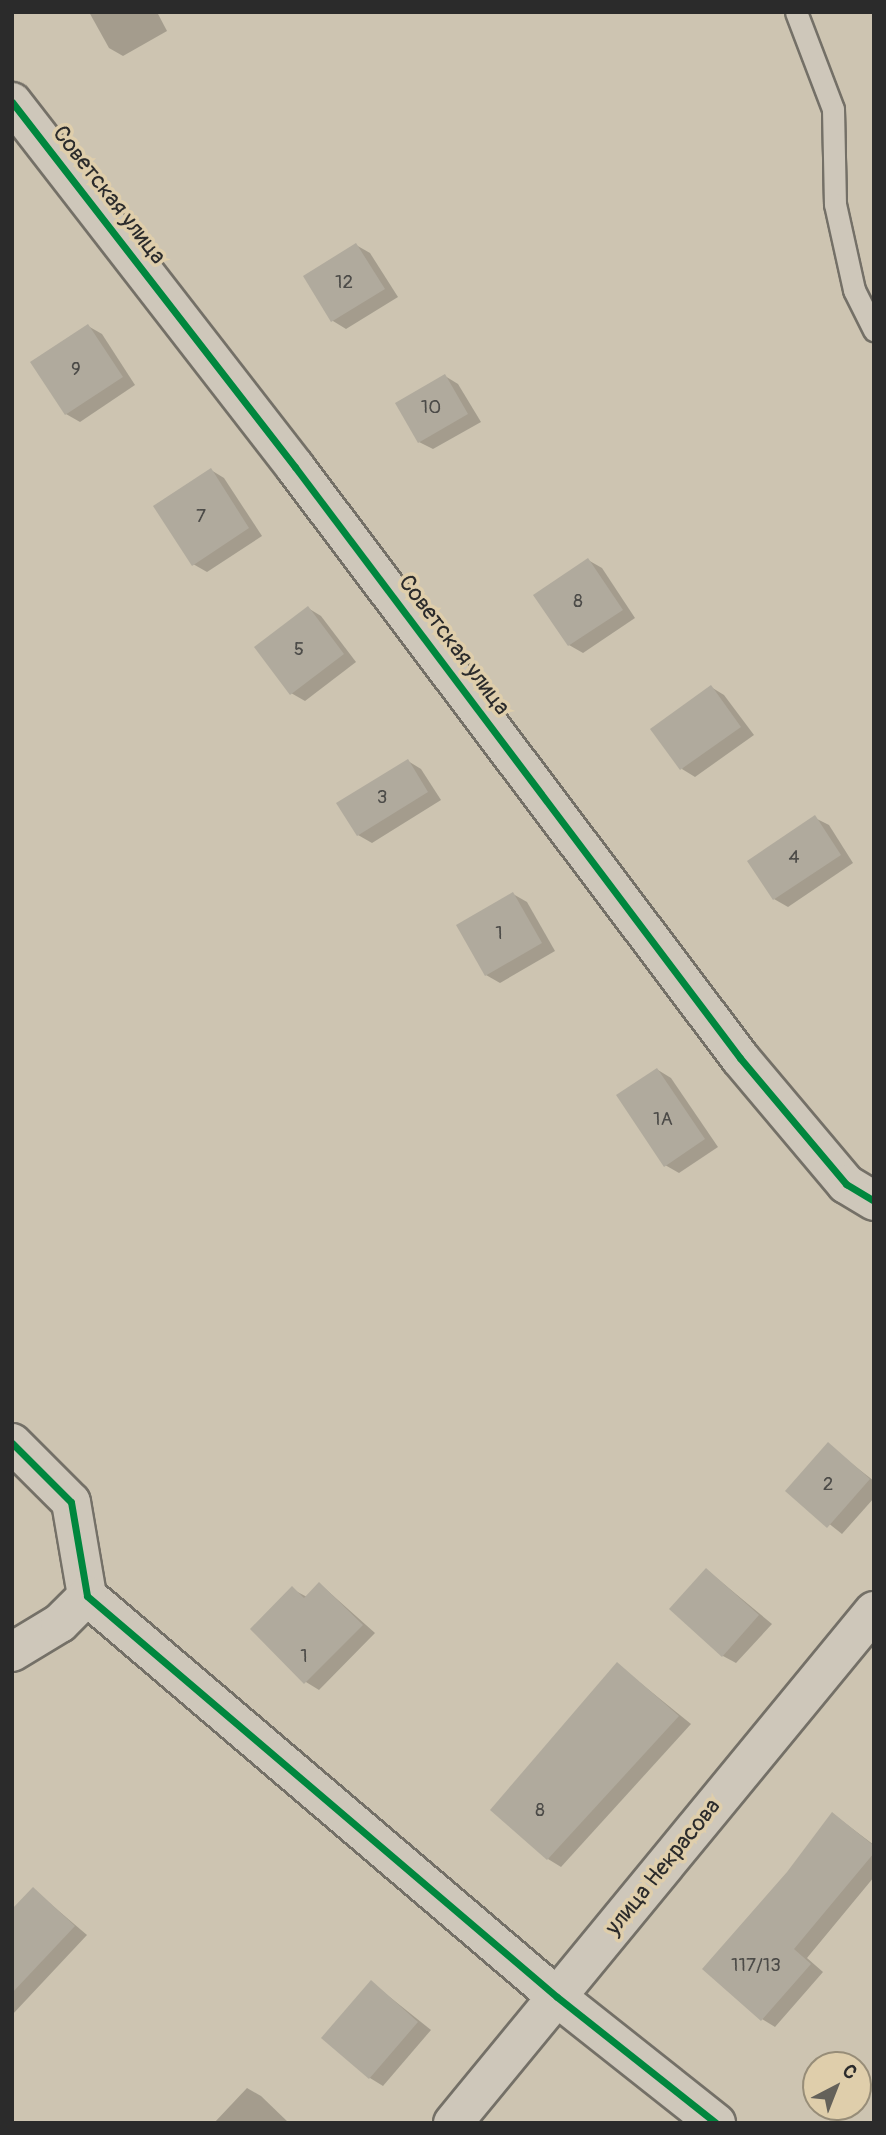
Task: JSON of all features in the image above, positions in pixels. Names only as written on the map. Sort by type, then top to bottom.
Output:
[{"type":"street","name":"Советская улица","points":[[12,102],[295,467],[740,1058],[846,1184],[874,1201]]},
{"type":"street","points":[[12,1443],[71,1502],[87,1596],[556,1997],[716,2123]]},
{"type":"street","points":[[12,1652],[60,1623],[87,1596]]},
{"type":"street","name":"улица Некрасова","points":[[453,2123],[874,1611]]},
{"type":"lane","points":[[796,12],[833,109],[835,204],[854,290],[874,330]]},
{"type":"building","points":[[356,243],[385,289],[331,322],[303,276]]},
{"type":"building","points":[[88,324],[123,377],[65,415],[30,362]]},
{"type":"building","points":[[445,374],[468,414],[418,443],[395,403]]},
{"type":"building","points":[[211,468],[249,528],[192,566],[153,506]]},
{"type":"building","points":[[588,558],[623,610],[568,646],[533,595]]},
{"type":"building","points":[[308,606],[344,654],[290,695],[254,647]]},
{"type":"building","points":[[711,685],[741,727],[680,770],[650,729]]},
{"type":"building","points":[[408,759],[428,792],[357,836],[336,803]]},
{"type":"building","points":[[815,815],[841,855],[773,900],[747,861]]},
{"type":"building","points":[[513,892],[542,943],[485,976],[456,925]]},
{"type":"building","points":[[657,1068],[705,1139],[664,1167],[616,1095]]},
{"type":"building","points":[[828,1442],[870,1479],[827,1528],[785,1491]]},
{"type":"building","points":[[706,1568],[759,1615],[722,1657],[669,1609]]},
{"type":"building","points":[[319,1582],[363,1625],[304,1684],[250,1629],[292,1586],[304,1598]]},
{"type":"building","points":[[617,1662],[679,1716],[547,1860],[490,1810]]},
{"type":"building","points":[[832,1812],[874,1846],[874,1853],[794,1949],[811,1964],[761,2021],[702,1969],[787,1872]]},
{"type":"building","points":[[33,1887],[75,1926],[12,1993],[12,1909]]},
{"type":"building","points":[[371,1980],[418,2022],[369,2079],[321,2038]]},
{"type":"cycle path","points":[[12,102],[295,467],[740,1058],[846,1184],[874,1201]]},
{"type":"cycle path","points":[[12,1443],[71,1502],[87,1596],[557,1997],[716,2123]]}]
